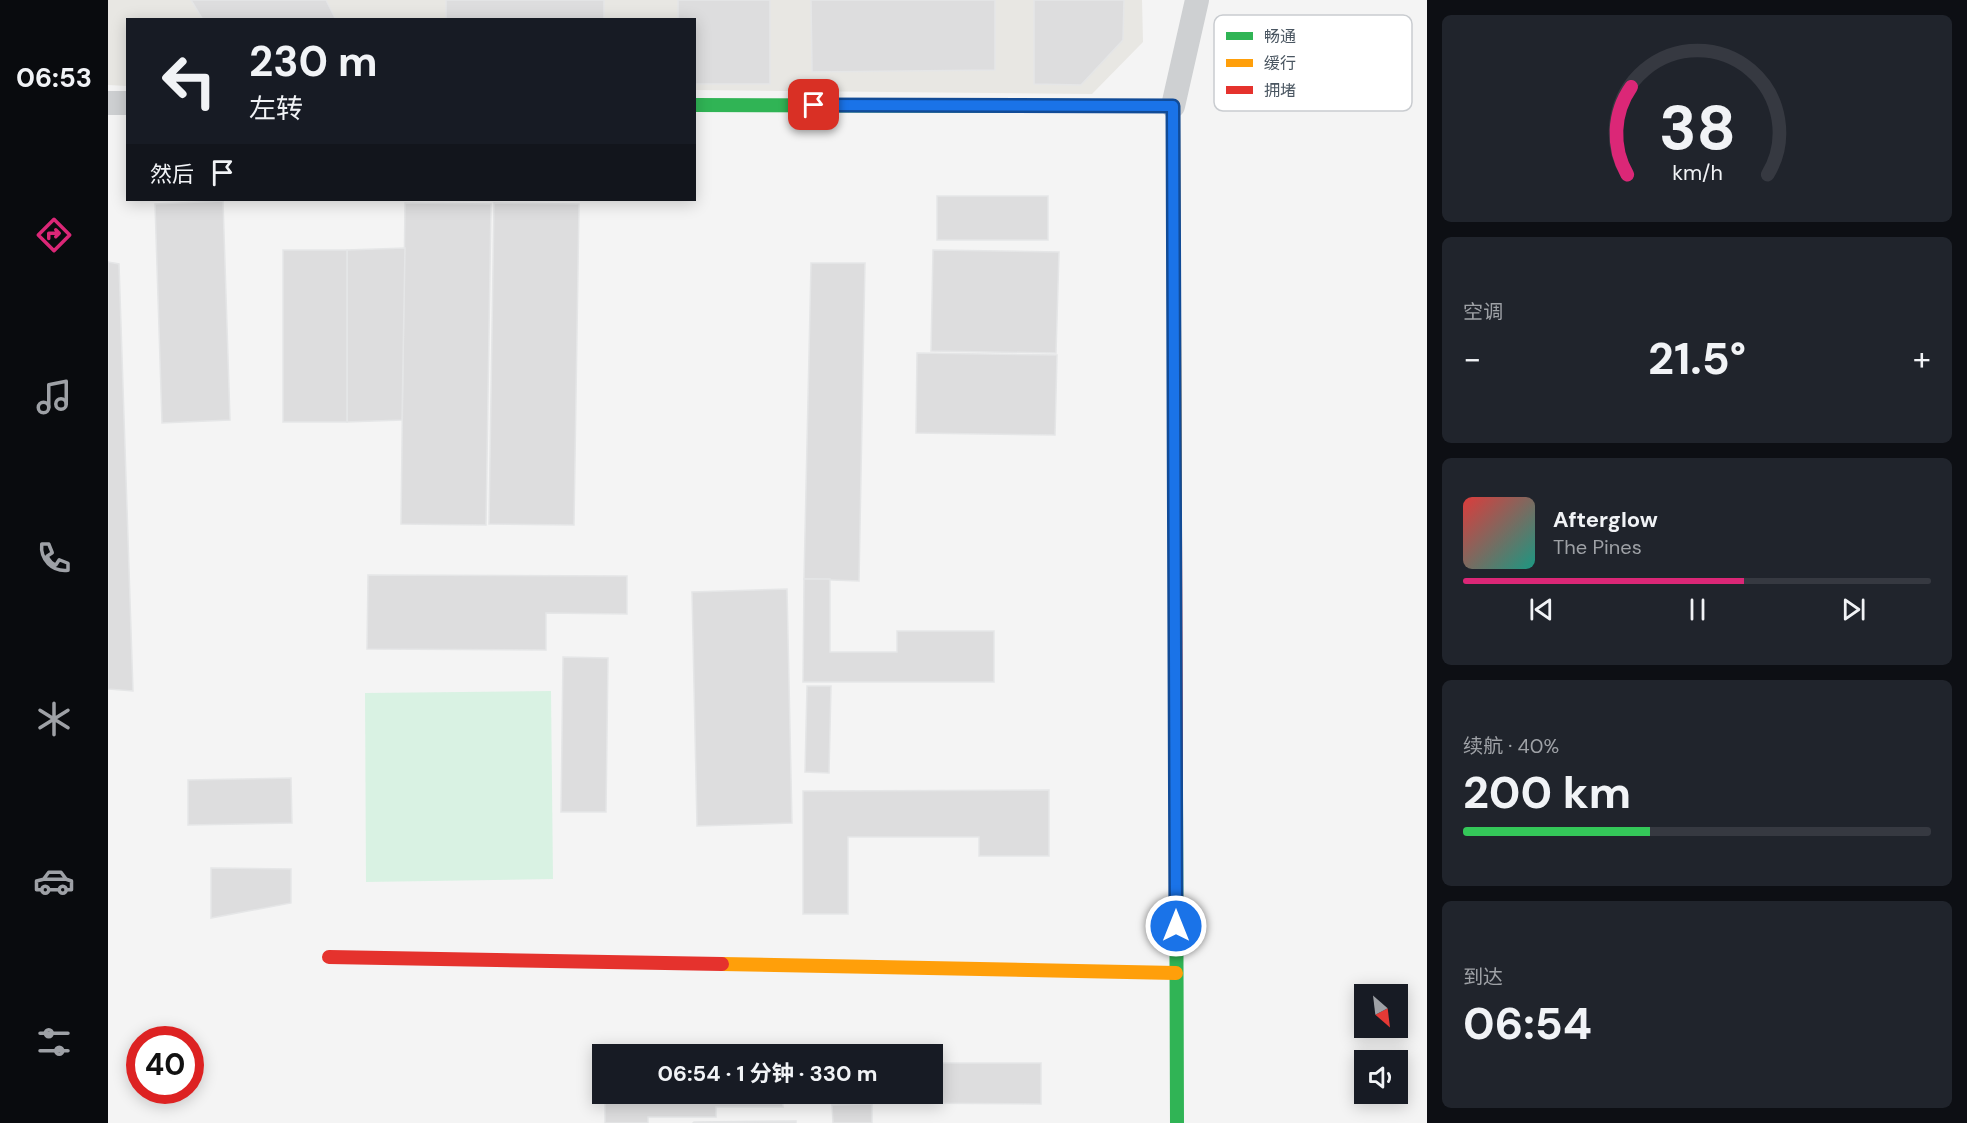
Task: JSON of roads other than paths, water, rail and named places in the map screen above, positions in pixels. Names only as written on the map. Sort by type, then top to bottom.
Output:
[{"type":"street","points":[[1177,1123],[1173,106],[1197,0]]},
{"type":"street","points":[[108,103],[126,103]]},
{"type":"street","points":[[696,105],[1173,106]]},
{"type":"street","points":[[329,957],[1176,973]]}]
